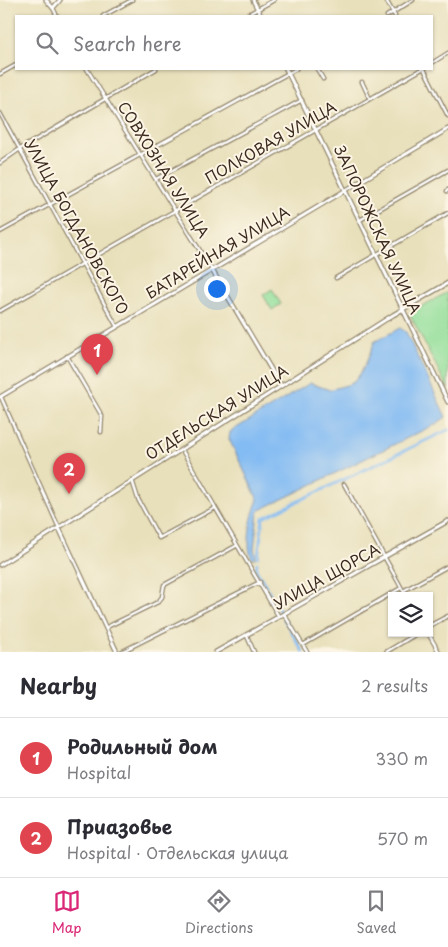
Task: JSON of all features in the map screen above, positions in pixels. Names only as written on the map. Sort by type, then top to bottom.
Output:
[{"type":"street","points":[[46,0],[56,15]]},
{"type":"street","points":[[53,8],[60,0]]},
{"type":"street","points":[[106,15],[132,0]]},
{"type":"street","points":[[253,0],[261,15]]},
{"type":"street","points":[[248,15],[274,0]]},
{"type":"street","points":[[386,0],[394,14],[414,0]]},
{"type":"street","points":[[433,62],[448,53]]},
{"type":"street","points":[[0,74],[15,66]]},
{"type":"street","name":"СОВХОЗНАЯ УЛИЦА","points":[[88,70],[212,270],[281,386]]},
{"type":"street","points":[[0,163],[20,149],[154,70]]},
{"type":"street","name":"ЗАПОРОЖСКАЯ УЛИЦА","points":[[286,70],[448,402]]},
{"type":"street","points":[[0,232],[294,70]]},
{"type":"street","points":[[318,70],[323,79]]},
{"type":"street","name":"ПОЛКОВАЯ УЛИЦА","points":[[0,311],[421,70]]},
{"type":"street","points":[[424,70],[448,116]]},
{"type":"street","points":[[362,82],[370,99]]},
{"type":"street","points":[[156,179],[302,100]]},
{"type":"street","name":"УЛИЦА БОГДАНОВСКОГО","points":[[0,112],[117,327]]},
{"type":"street","name":"БАТАРЕЙНАЯ УЛИЦА","points":[[0,396],[448,128]]},
{"type":"street","points":[[360,220],[448,170]]},
{"type":"street","points":[[336,278],[448,214]]},
{"type":"street","name":"ОТДЕЛЬСКАЯ УЛИЦА","points":[[0,565],[181,448],[402,309],[448,283]]},
{"type":"street","points":[[67,356],[102,416],[101,432]]},
{"type":"street","points":[[0,396],[59,528],[119,652],[260,582]]},
{"type":"street","points":[[181,448],[236,546],[260,582],[279,617]]},
{"type":"street","points":[[132,480],[138,499],[159,538],[215,508]]},
{"type":"street","points":[[344,484],[402,590]]},
{"type":"street","name":"УЛИЦА ЩОРСА","points":[[216,652],[448,521]]},
{"type":"street","points":[[107,627],[158,602],[162,597],[164,586],[236,546]]},
{"type":"street","points":[[303,645],[448,566]]},
{"type":"street","points":[[284,614],[307,652]]},
{"type":"street","points":[[433,624],[448,616]]},
{"type":"street","points":[[247,636],[254,652]]},
{"type":"street","points":[[386,652],[411,637]]},
{"type":"street","points":[[430,637],[439,652]]},
{"type":"green space","points":[[272,289],[281,304],[272,310],[263,295]]},
{"type":"green space","points":[[448,292],[448,389],[409,313]]},
{"type":"water","points":[[400,328],[406,332],[446,417],[436,424],[260,510],[258,512],[254,549],[256,558],[252,559],[249,538],[253,513],[258,500],[229,439],[230,432],[310,383],[330,390],[352,383],[362,371],[374,342]]},
{"type":"waterway","points":[[258,557],[263,518],[448,430]]},
{"type":"waterway","points":[[257,563],[256,570],[266,586]]},
{"type":"waterway","points":[[268,590],[280,612]]},
{"type":"waterway","points":[[284,619],[303,652]]},
{"type":"place","name":"Родильный дом","points":[[97,375]]},
{"type":"place","name":"Приазовье","points":[[69,494]]}]
